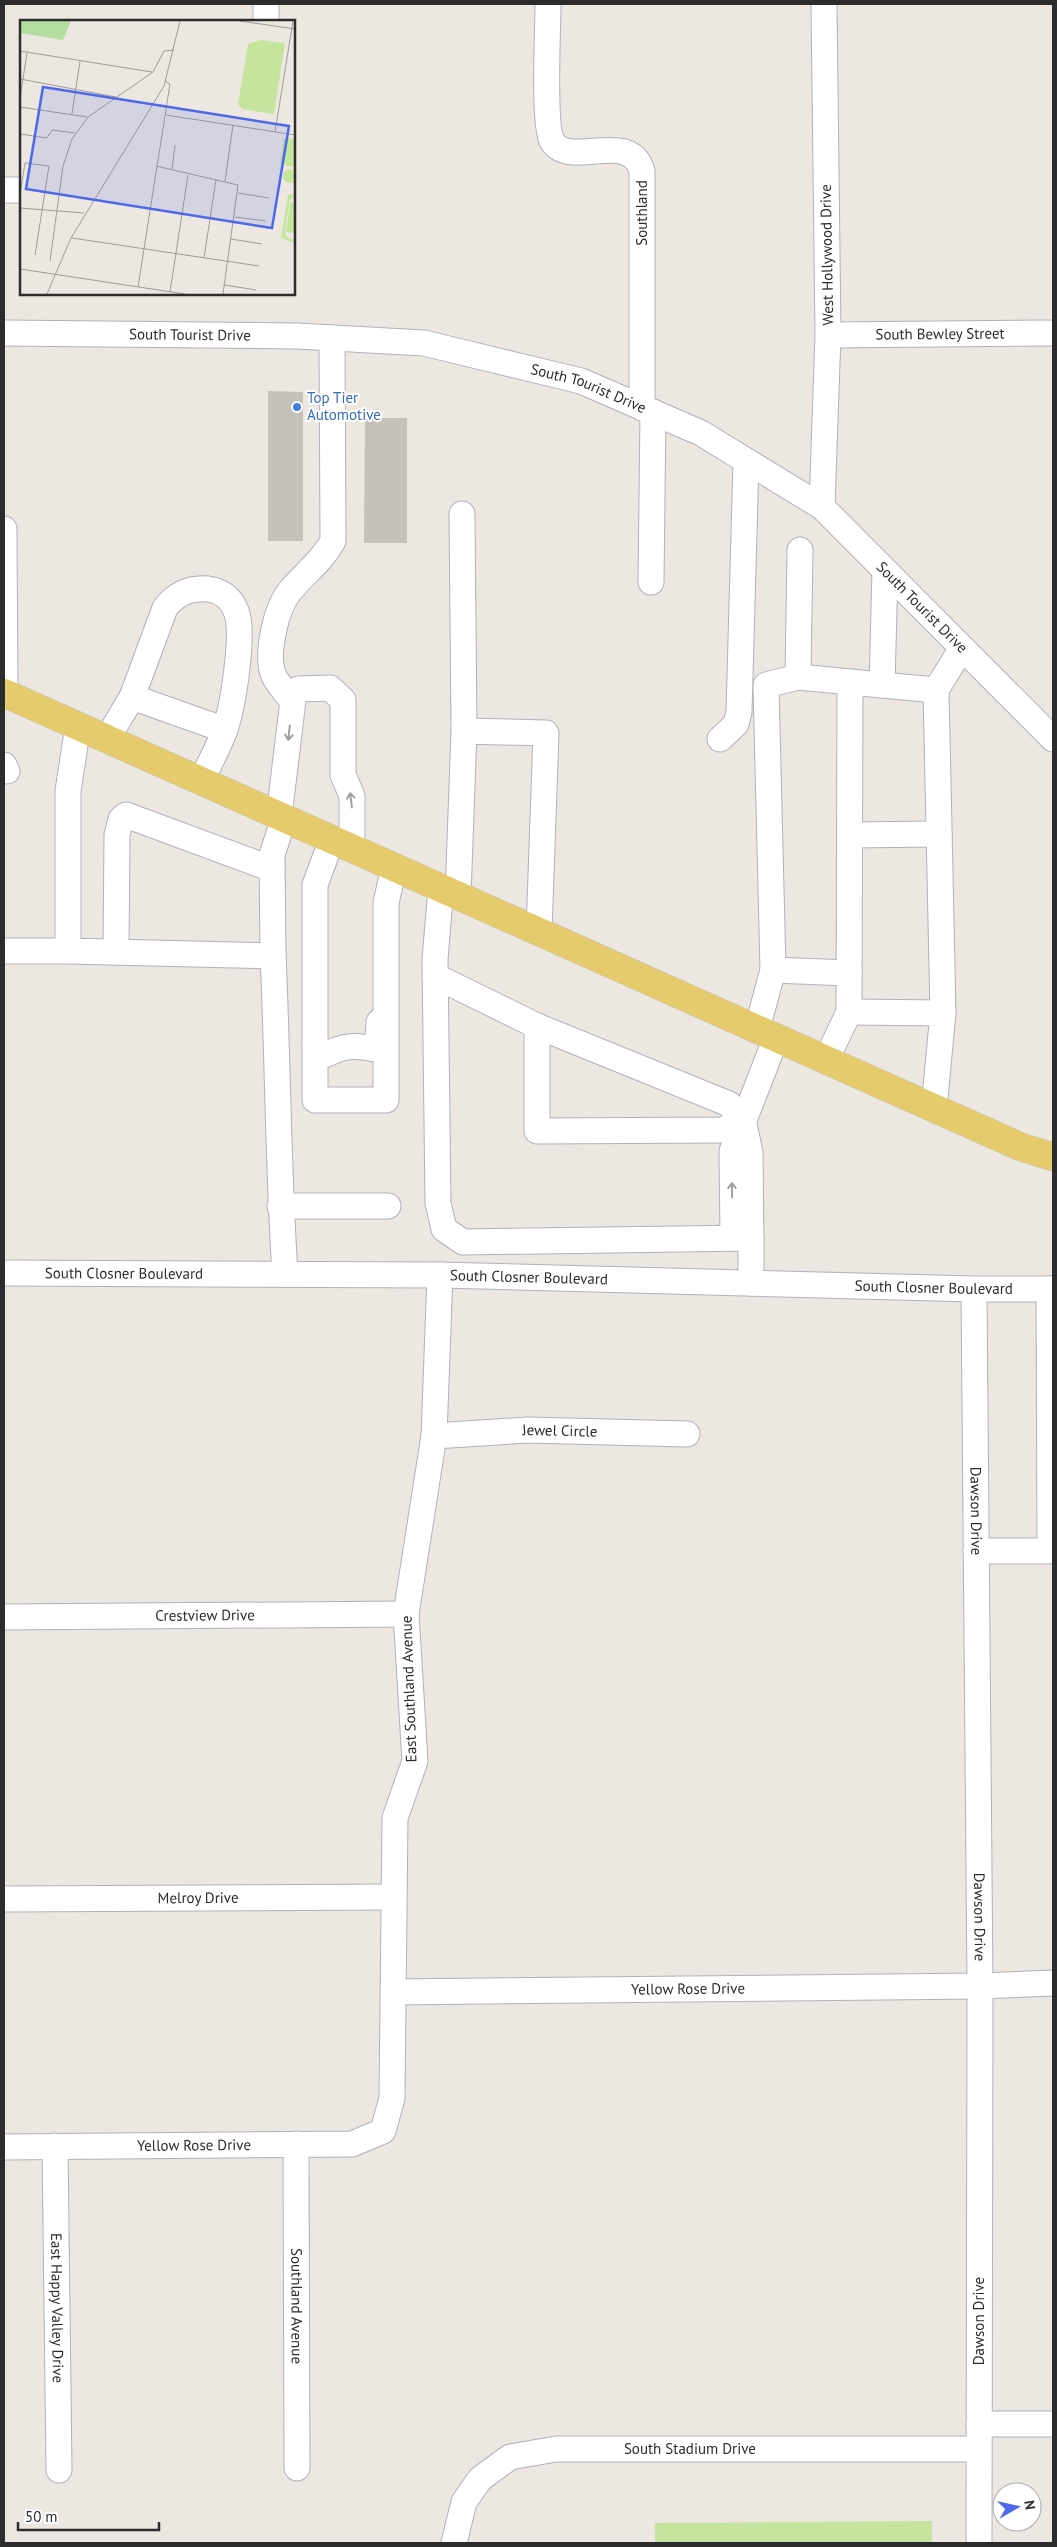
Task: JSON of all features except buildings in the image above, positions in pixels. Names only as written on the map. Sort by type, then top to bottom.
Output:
[{"type":"main road","points":[[4,693],[1021,1147],[1053,1157]]},
{"type":"street","points":[[266,4],[266,20]]},
{"type":"street","name":"Southland","points":[[548,4],[548,112],[551,140],[556,147],[568,151],[628,152],[638,160],[642,171],[648,410]]},
{"type":"street","name":"West Hollywood Drive","points":[[822,507],[828,335],[824,4]]},
{"type":"street","points":[[4,190],[20,190]]},
{"type":"street","name":"South Bewley Street","points":[[828,335],[1053,332]]},
{"type":"street","name":"South Tourist Drive","points":[[4,333],[332,338],[424,343],[581,382],[700,433],[822,507],[1053,739]]},
{"type":"street","points":[[292,701],[273,675],[272,646],[275,620],[281,605],[290,591],[325,556],[333,541],[332,338]]},
{"type":"street","points":[[648,410],[651,582]]},
{"type":"street","points":[[720,739],[736,724],[739,712],[746,461]]},
{"type":"street","points":[[462,514],[464,731],[450,892],[436,976],[438,1203],[444,1229],[463,1242],[742,1238]]},
{"type":"street","points":[[4,529],[4,693]]},
{"type":"street","points":[[798,677],[800,550]]},
{"type":"street","points":[[882,685],[885,571]]},
{"type":"street","points":[[107,739],[132,697],[165,608],[174,596],[200,588],[223,593],[230,599],[237,612],[235,687],[224,730],[201,781]]},
{"type":"street","points":[[934,1108],[943,1013],[936,690],[962,648]]},
{"type":"street","points":[[751,1283],[742,1238],[732,1152],[743,1120],[767,1033],[772,970],[766,685],[798,677],[936,690]]},
{"type":"street","points":[[826,1060],[849,1012],[850,682]]},
{"type":"street","points":[[285,1274],[280,1206],[272,855],[282,817],[294,692],[298,689],[330,688],[343,700],[343,775],[352,796],[342,844],[315,884],[321,1050],[315,1100]]},
{"type":"street","points":[[132,697],[224,730]]},
{"type":"street","points":[[68,951],[68,791],[78,726]]},
{"type":"street","points":[[464,731],[546,733],[539,932]]},
{"type":"street","points":[[116,952],[116,835],[121,819],[126,815],[272,869]]},
{"type":"street","points":[[850,835],[939,834]]},
{"type":"street","points":[[278,1099],[386,1100],[386,903],[394,867]]},
{"type":"street","points":[[321,1050],[357,1045],[375,1049],[378,1039],[378,962],[386,937]]},
{"type":"street","points":[[4,951],[273,956]]},
{"type":"street","points":[[772,970],[849,973]]},
{"type":"street","points":[[436,976],[538,1026],[729,1104],[743,1120]]},
{"type":"street","points":[[849,1012],[943,1013]]},
{"type":"street","points":[[538,1026],[537,1131],[723,1130],[743,1120]]},
{"type":"street","points":[[280,1206],[388,1206]]},
{"type":"street","name":"South Closner Boulevard","points":[[4,1273],[440,1275],[974,1289],[1051,1289]]},
{"type":"street","name":"East Southland Avenue","points":[[383,2131],[392,2098],[394,1992],[392,1897],[395,1818],[415,1761],[406,1614],[434,1436],[440,1275]]},
{"type":"street","name":"Dawson Drive","points":[[974,1289],[980,1986],[978,2543]]},
{"type":"street","points":[[976,1552],[1050,1551],[1051,1289]]},
{"type":"street","name":"Jewel Circle","points":[[434,1436],[528,1430],[687,1434]]},
{"type":"street","name":"Crestview Drive","points":[[4,1617],[406,1614]]},
{"type":"street","name":"Melroy Drive","points":[[4,1899],[392,1897]]},
{"type":"street","name":"Yellow Rose Drive","points":[[394,1992],[980,1986],[1053,1983]]},
{"type":"street","name":"Yellow Rose Drive","points":[[4,2147],[352,2144],[383,2131]]},
{"type":"street","name":"Southland Avenue","points":[[296,2144],[297,2468]]},
{"type":"street","name":"East Happy Valley Drive","points":[[55,2146],[59,2470]]},
{"type":"street","points":[[979,2424],[1053,2424]]},
{"type":"street","name":"South Stadium Drive","points":[[454,2543],[464,2502],[480,2479],[510,2457],[556,2449],[978,2449]]},
{"type":"green space","points":[[932,2521],[932,2543],[655,2543],[655,2523]]},
{"type":"place","name":"Top Tier Automotive","points":[[297,407]]}]
